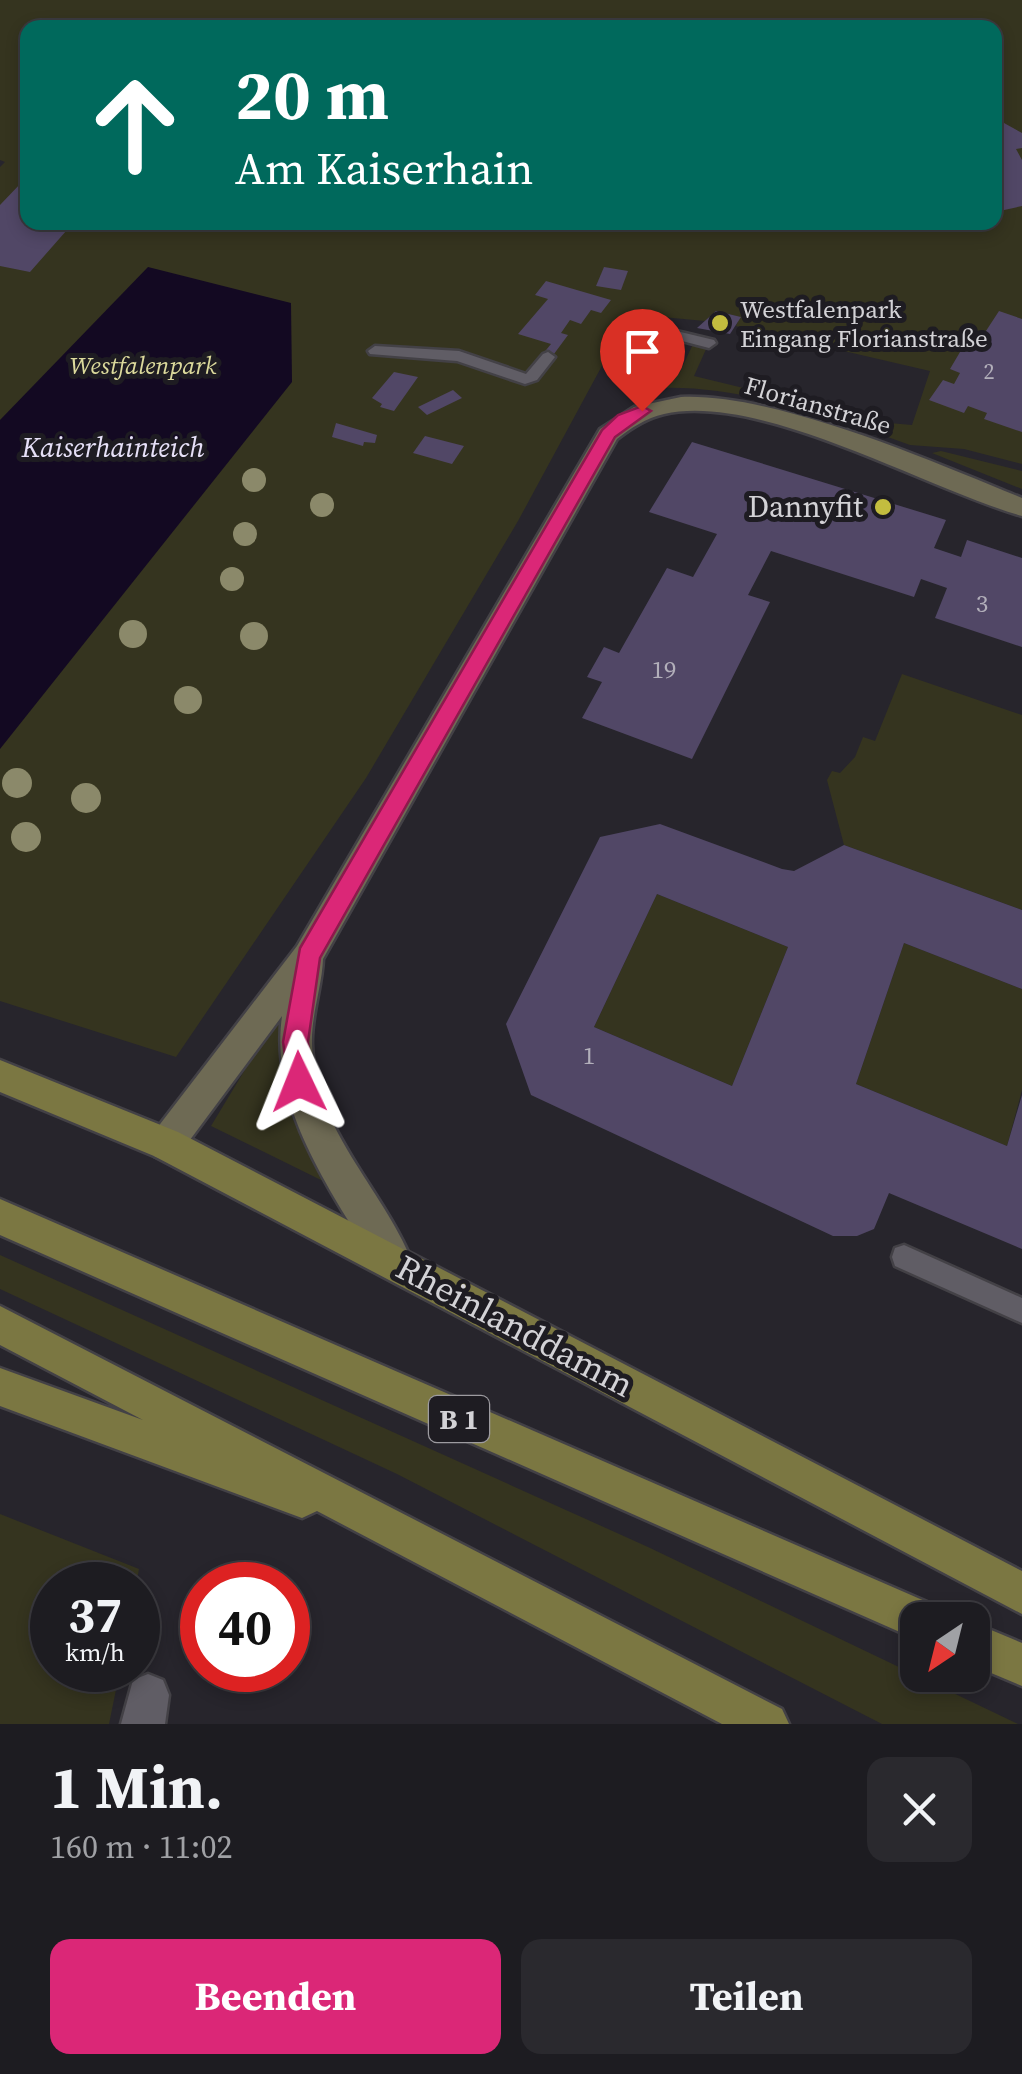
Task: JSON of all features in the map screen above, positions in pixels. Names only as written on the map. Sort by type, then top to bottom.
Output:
[{"type":"main road","name":"Rheinlanddamm","points":[[0,1076],[166,1144],[1022,1593]]},
{"type":"main road","name":"B 1","points":[[0,1217],[900,1612]]},
{"type":"main road","points":[[0,1325],[767,1724]]},
{"type":"main road","points":[[0,1388],[125,1430],[440,1551]]},
{"type":"main road","points":[[990,1651],[1022,1665]]},
{"type":"street","name":"Florianstraße","points":[[308,956],[602,444],[624,419],[672,404],[710,404],[777,419],[908,460],[1022,508]]},
{"type":"street","points":[[166,1144],[308,956]]},
{"type":"street","points":[[308,956],[296,1042],[299,1082],[314,1127],[394,1261]]},
{"type":"lane","points":[[668,334],[709,343]]},
{"type":"lane","points":[[375,351],[459,356],[524,379],[532,377],[548,356]]},
{"type":"lane","points":[[904,1257],[1022,1311]]},
{"type":"green space","name":"Westfalenpark","points":[[0,0],[1022,0],[1022,464],[964,449],[910,445],[885,436],[889,423],[912,425],[930,371],[736,326],[740,317],[716,311],[705,321],[630,314],[518,521],[366,778],[176,1057],[0,1001],[0,167],[5,162],[0,160]]},
{"type":"green space","points":[[693,344],[707,347],[694,376],[884,422],[880,435],[743,395],[658,388],[661,367],[680,372]]},
{"type":"green space","points":[[941,451],[1022,471],[1022,489],[932,453]]},
{"type":"green space","points":[[902,674],[1022,715],[1022,910],[844,845],[827,780],[832,771],[840,773],[855,757],[863,737],[875,741]]},
{"type":"green space","points":[[657,894],[788,947],[732,1086],[594,1027]]},
{"type":"green space","points":[[904,943],[1022,989],[1022,1090],[1007,1146],[856,1084]]},
{"type":"green space","points":[[284,1005],[282,1061],[288,1103],[323,1181],[211,1126]]},
{"type":"green space","points":[[0,1255],[648,1547],[900,1668],[900,1692],[951,1692],[1018,1724],[882,1724],[397,1474],[0,1289]]},
{"type":"green space","points":[[0,1514],[121,1562],[30,1562],[30,1692],[116,1692],[109,1724],[0,1724]]},
{"type":"water","name":"Kaiserhainteich","points":[[148,267],[291,303],[292,382],[0,749],[0,420]]},
{"type":"building","points":[[1002,122],[1022,133],[1022,148],[1016,149],[1022,160],[1022,206],[1002,210]]},
{"type":"building","points":[[20,184],[20,230],[67,230],[30,272],[0,266],[0,205]]},
{"type":"building","points":[[604,267],[628,271],[621,290],[596,286]]},
{"type":"building","points":[[546,281],[611,300],[601,313],[591,310],[581,324],[570,320],[561,333],[568,335],[551,358],[542,355],[551,344],[518,334],[548,299],[535,295]]},
{"type":"building","name":"Westfalenpark Eingang Florianstraße","points":[[716,311],[741,317],[730,334],[697,328]]},
{"type":"building","points":[[999,311],[1022,319],[1022,432],[984,419],[987,413],[968,406],[964,413],[929,400],[943,380],[954,384],[960,373],[950,369],[973,330],[984,334]]},
{"type":"building","points":[[394,372],[418,377],[394,411],[380,407],[382,404],[372,398]]},
{"type":"building","points":[[453,390],[462,398],[427,415],[418,407]]},
{"type":"building","points":[[336,423],[377,435],[375,443],[364,442],[363,446],[332,437]]},
{"type":"building","points":[[425,436],[464,446],[452,464],[413,453]]},
{"type":"building","points":[[692,442],[946,520],[934,548],[961,557],[967,540],[1022,558],[1022,647],[935,618],[947,588],[921,579],[914,597],[771,551],[748,595],[770,602],[692,759],[582,718],[602,682],[587,677],[604,647],[619,653],[667,568],[693,577],[717,534],[649,512]]},
{"type":"building","points":[[660,824],[794,871],[844,845],[1022,910],[1022,989],[904,943],[856,1084],[1007,1146],[1022,1095],[1022,1249],[889,1193],[874,1229],[857,1236],[833,1236],[531,1095],[506,1024],[600,837]],"holes":[[[657,894],[788,947],[732,1086],[594,1027]]]},
{"type":"place","name":"Westfalenpark Eingang Florianstraße","points":[[720,323]]},
{"type":"place","name":"Dannyfit","points":[[883,507]]},
{"type":"route","points":[[299,1082],[296,1042],[308,956],[608,434],[624,419],[642,411]]}]
